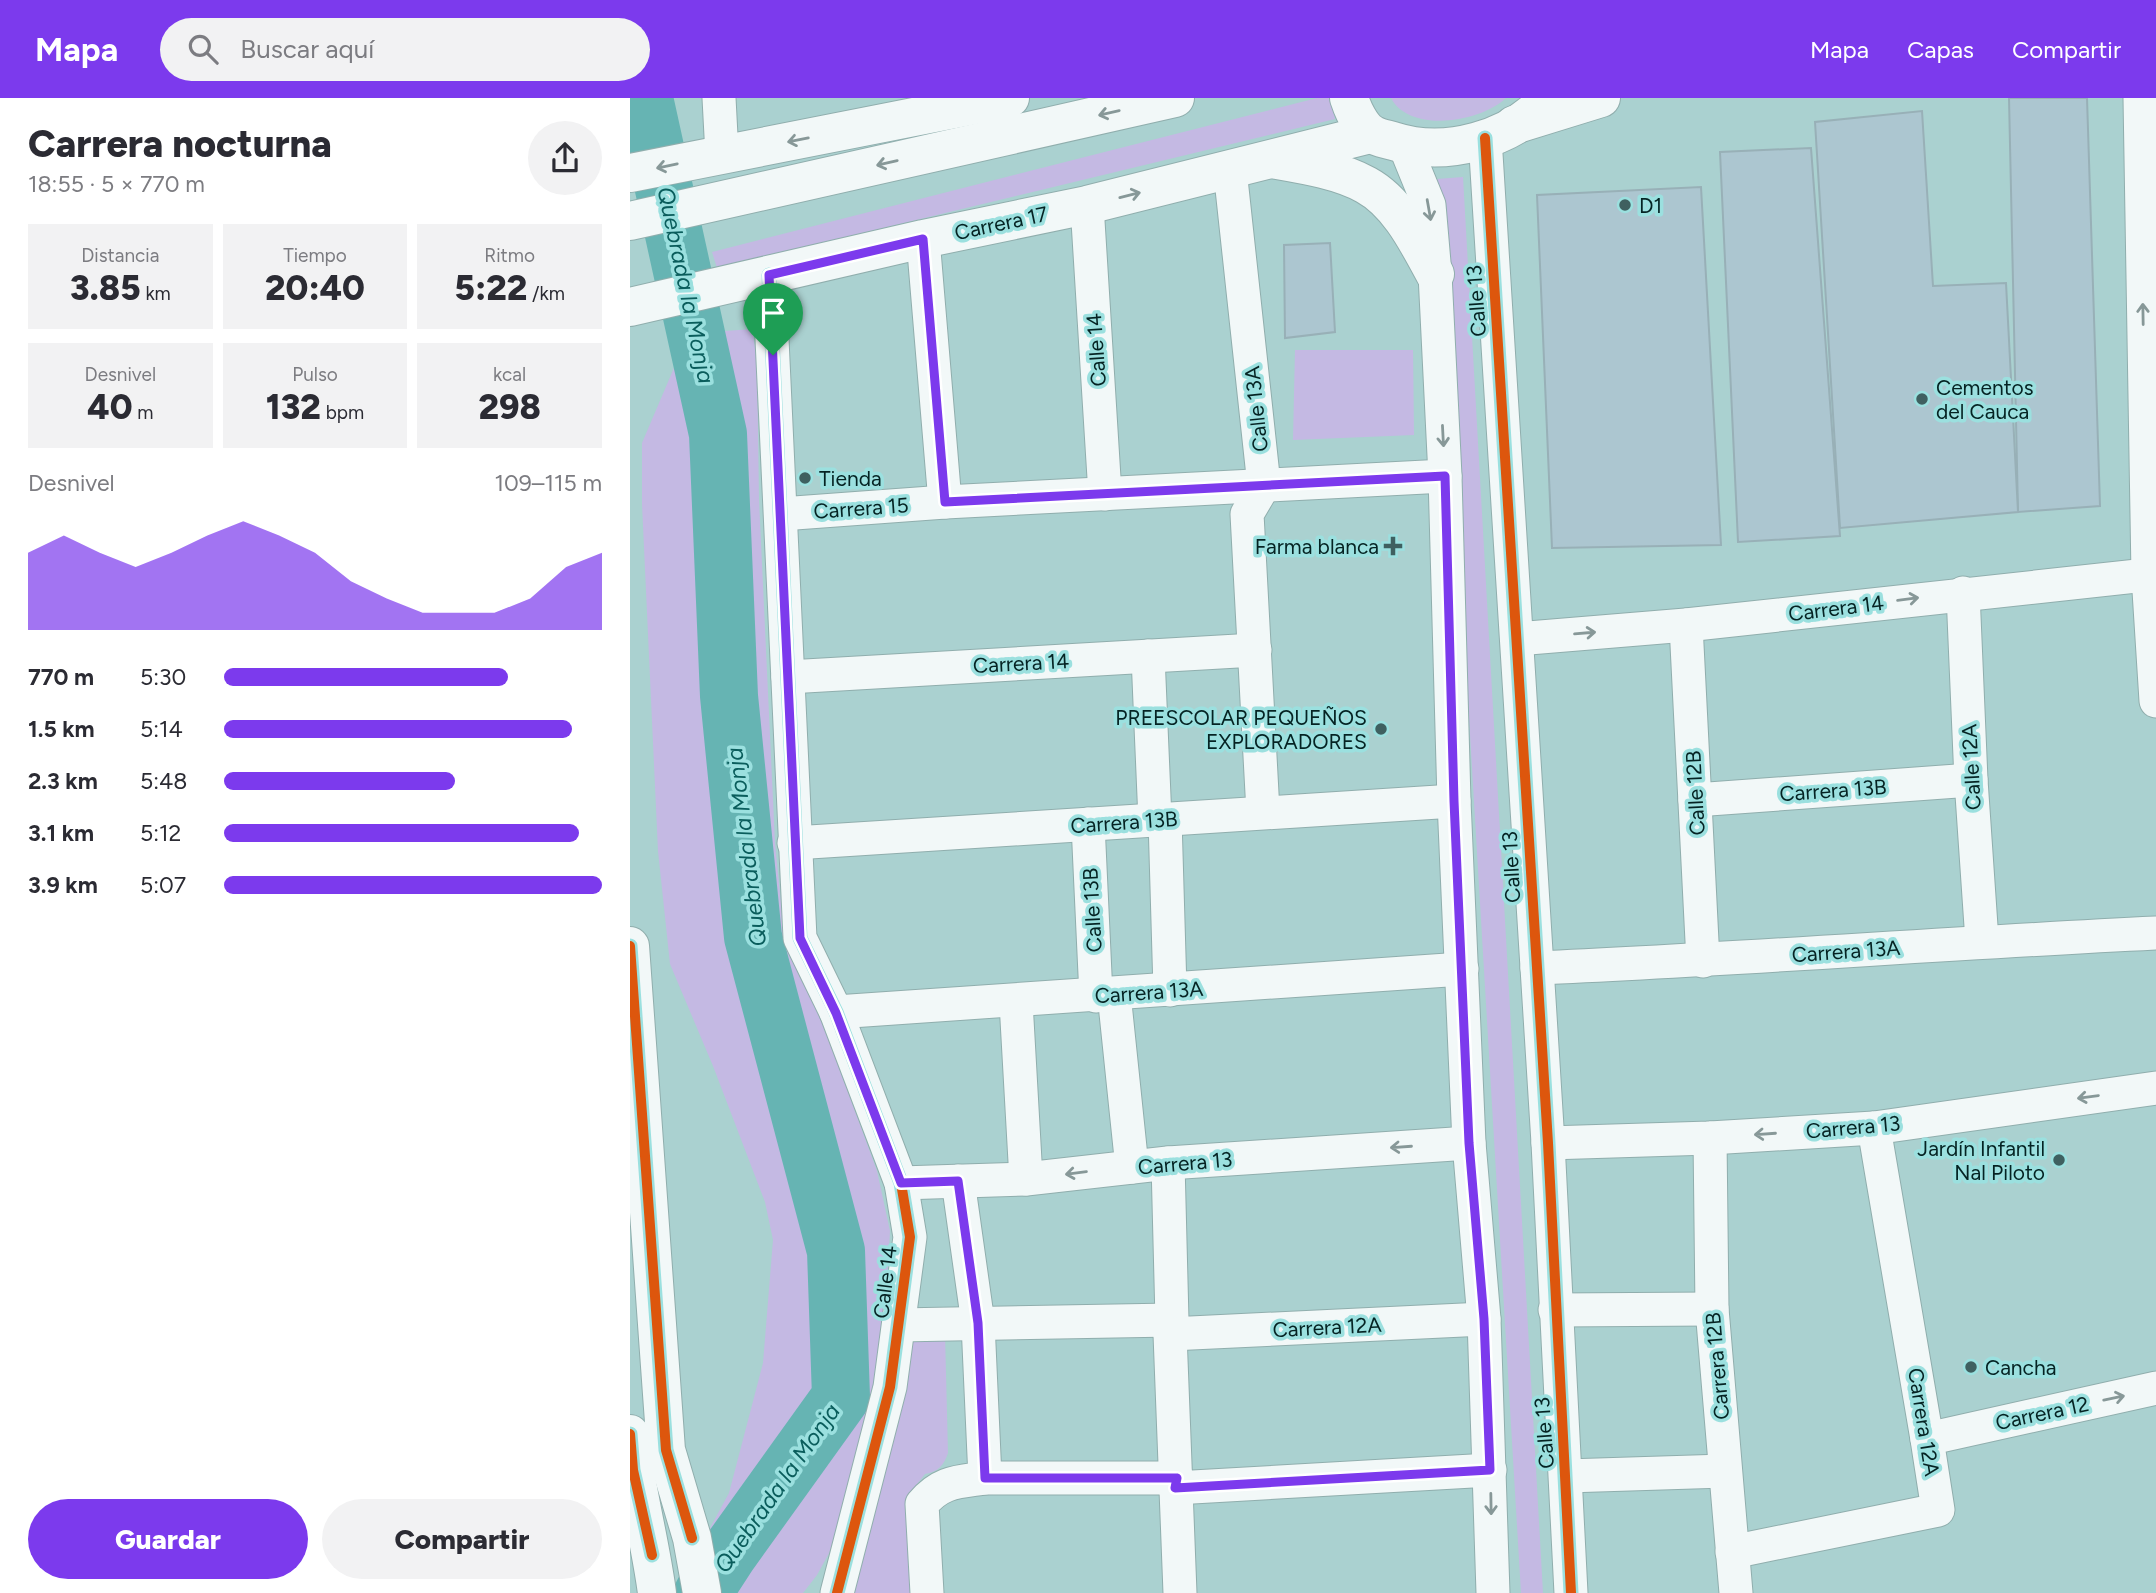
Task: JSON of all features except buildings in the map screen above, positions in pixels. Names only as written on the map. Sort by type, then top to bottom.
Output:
[{"type":"main road","points":[[630,173],[1010,98]]},
{"type":"main road","points":[[630,221],[1175,98]]},
{"type":"main road","points":[[1349,98],[1353,110],[1370,134],[1405,146],[1469,144],[1601,98]]},
{"type":"main road","points":[[1500,132],[1531,116],[1548,98]]},
{"type":"main road","name":"Carrera 17","points":[[640,308],[728,283],[1087,205],[1370,134]]},
{"type":"main road","points":[[1268,158],[1320,167],[1367,185],[1388,203],[1411,230],[1436,274]]},
{"type":"main road","points":[[630,946],[666,1450],[692,1538],[702,1593]]},
{"type":"main road","points":[[630,1434],[633,1470],[652,1555],[657,1593]]},
{"type":"street","points":[[713,156],[719,98]]},
{"type":"street","points":[[2140,98],[2148,175],[2156,701]]},
{"type":"street","name":"Calle 13","points":[[1500,132],[1517,639],[1548,1143],[1571,1593]]},
{"type":"street","name":"Calle 13","points":[[1405,146],[1429,205],[1436,274],[1454,801],[1469,1143],[1484,1319],[1493,1593]]},
{"type":"street","name":"Calle 13A","points":[[1230,170],[1264,485]]},
{"type":"street","name":"Calle 14","points":[[1087,205],[1105,494]]},
{"type":"street","points":[[923,239],[945,502]]},
{"type":"street","name":"Calle 14","points":[[769,275],[800,938],[836,1013],[901,1183],[910,1237],[890,1387],[837,1593]]},
{"type":"street","name":"Carrera 15","points":[[781,514],[945,502],[1445,476]]},
{"type":"street","points":[[1263,812],[1247,514],[1264,485]]},
{"type":"street","name":"Carrera 14","points":[[1517,639],[1686,625],[2152,574]]},
{"type":"street","name":"Calle 12A","points":[[1963,593],[1970,780],[1982,941]]},
{"type":"street","name":"Calle 12B","points":[[1686,625],[1703,961]]},
{"type":"street","name":"Carrera 14","points":[[788,677],[1255,650]]},
{"type":"street","points":[[1148,656],[1170,990]]},
{"type":"street","name":"Carrera 13B","points":[[1695,800],[1970,780]]},
{"type":"street","name":"Carrera 13B","points":[[794,842],[1454,801]]},
{"type":"street","name":"Calle 13B","points":[[1088,824],[1105,995]]},
{"type":"street","name":"Carrera 13A","points":[[1536,968],[1703,961],[1982,941],[2156,933]]},
{"type":"street","name":"Carrera 13A","points":[[836,1013],[1462,969]]},
{"type":"street","points":[[1105,995],[1132,1167]]},
{"type":"street","points":[[1016,1002],[1026,1179]]},
{"type":"street","name":"Carrera 13","points":[[1548,1143],[1710,1138],[1874,1128],[2156,1088]]},
{"type":"street","name":"Carrera 12A","points":[[1732,1552],[1938,1510],[1874,1128]]},
{"type":"street","name":"Carrera 12B","points":[[1710,1138],[1712,1308],[1736,1593]]},
{"type":"street","name":"Carrera 13","points":[[901,1183],[1026,1179],[1168,1163],[1469,1143]]},
{"type":"street","points":[[1168,1163],[1180,1593]]},
{"type":"street","points":[[958,1181],[978,1323],[985,1478]]},
{"type":"street","points":[[1555,1310],[1712,1308]]},
{"type":"street","name":"Carrera 12A","points":[[899,1325],[978,1323],[1171,1327],[1484,1319]]},
{"type":"street","name":"Carrera 12","points":[[1927,1438],[2156,1388]]},
{"type":"street","points":[[927,1593],[922,1504],[932,1491],[945,1484],[985,1478],[1176,1483],[1490,1470]]},
{"type":"street","points":[[1566,1476],[1725,1471]]},
{"type":"shaded area","points":[[1317,98],[1330,98],[1335,119],[717,268],[712,252]]},
{"type":"shaded area","points":[[1391,98],[1506,98],[1495,106],[1464,118],[1429,120],[1413,117],[1400,109]]},
{"type":"shaded area","points":[[1463,177],[1543,1593],[1521,1593],[1437,179]]},
{"type":"shaded area","points":[[752,329],[757,360],[759,500],[775,843],[784,933],[822,1021],[877,1171],[890,1231],[881,1382],[839,1535],[817,1575],[803,1593],[723,1593],[710,1528],[729,1493],[763,1363],[773,1240],[765,1202],[713,1066],[670,964],[658,851],[642,504],[642,443],[682,349],[712,332]]},
{"type":"shaded area","points":[[1295,350],[1413,350],[1414,435],[1293,440]]},
{"type":"shaded area","points":[[945,1334],[948,1453],[940,1467],[925,1474],[914,1488],[920,1593],[839,1593],[909,1342]]},
{"type":"waterway","name":"Quebrada la Monja","points":[[644,98],[718,434],[729,696],[753,937],[836,1251],[841,1397],[703,1593]]},
{"type":"cycle path","points":[[1485,138],[1548,1143],[1571,1593]]},
{"type":"cycle path","points":[[769,275],[800,938],[836,1012],[901,1183],[910,1237],[890,1387],[837,1593]]},
{"type":"cycle path","points":[[630,946],[666,1450],[692,1538]]},
{"type":"cycle path","points":[[630,1434],[633,1470],[652,1555]]},
{"type":"place","name":"D1","points":[[1625,205]]},
{"type":"place","name":"Cementos del Cauca","points":[[1922,399]]},
{"type":"place","name":"Tienda","points":[[805,478]]},
{"type":"place","name":"Farma blanca","points":[[1393,546]]},
{"type":"place","name":"PREESCOLAR PEQUEÑOS EXPLORADORES","points":[[1381,729]]},
{"type":"place","name":"Jardín Infantil Nal Piloto","points":[[2059,1160]]},
{"type":"place","name":"Cancha","points":[[1971,1367]]},
{"type":"route","points":[[923,239],[945,502],[1445,476],[1454,801],[1469,1143],[1484,1319],[1490,1470],[1175,1488],[1177,1478],[985,1478],[978,1323],[958,1181],[901,1183],[836,1013],[800,938],[773,355],[769,275],[923,239]]}]
